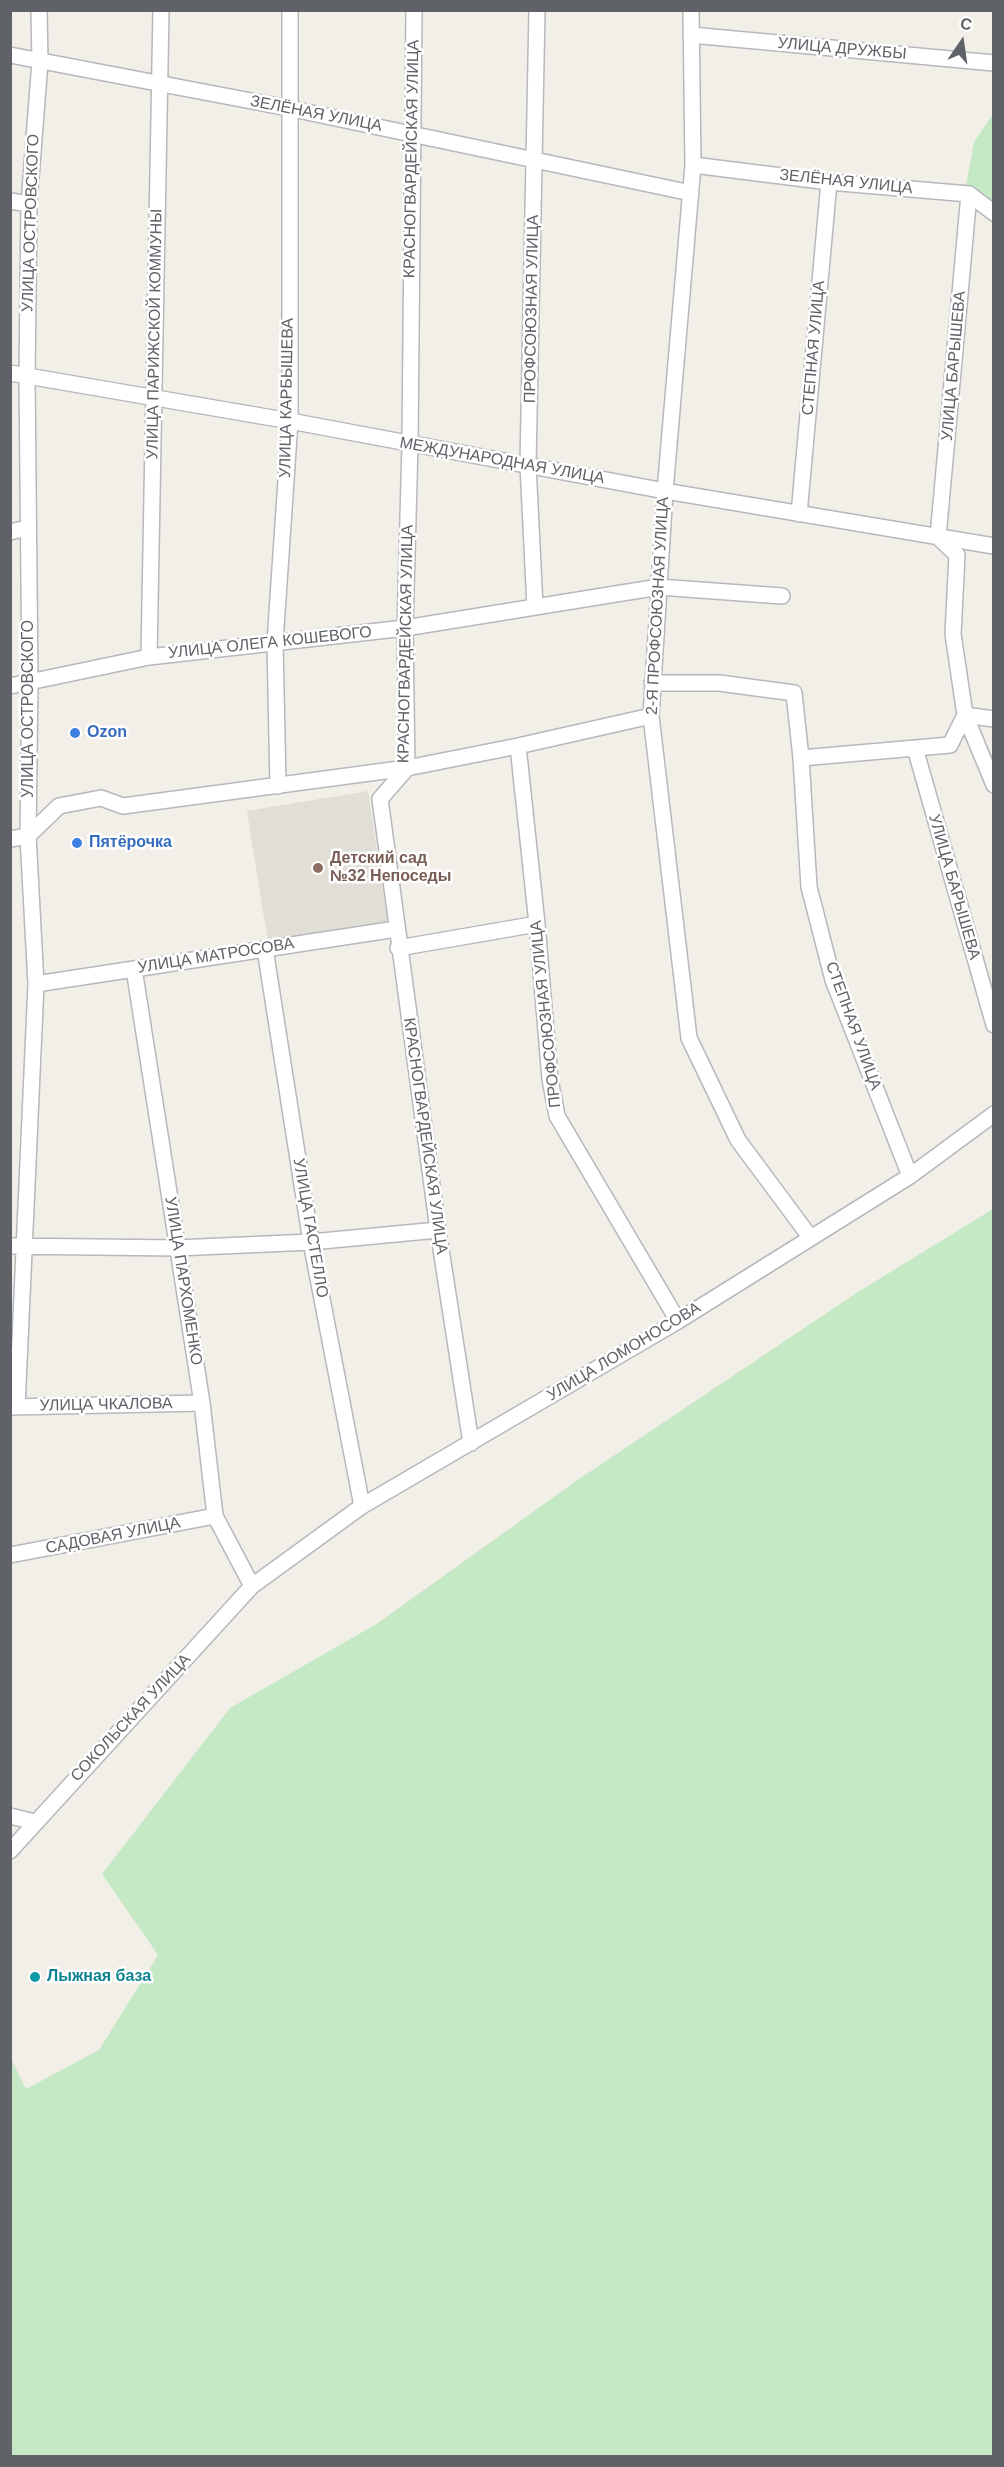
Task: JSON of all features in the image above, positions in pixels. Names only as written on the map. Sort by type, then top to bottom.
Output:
[{"type":"street","name":"УЛИЦА ОСТРОВСКОГО","points":[[14,1407],[17,1246],[36,984],[28,836],[30,683],[27,377],[29,204],[39,61],[39,10]]},
{"type":"street","name":"УЛИЦА ПАРИЖСКОЙ КОММУНЫ","points":[[149,657],[161,10]]},
{"type":"street","name":"УЛИЦА КАРБЫШЕВА","points":[[278,786],[275,642],[290,421],[288,108],[290,10]]},
{"type":"street","name":"КРАСНОГВАРДЕЙСКАЯ УЛИЦА","points":[[414,10],[411,444],[405,628],[407,768],[380,799],[398,948],[471,1443]]},
{"type":"street","name":"ПРОФСОЮЗНАЯ УЛИЦА","points":[[535,607],[528,465],[537,10]]},
{"type":"street","name":"2-Я ПРОФСОЮЗНАЯ УЛИЦА","points":[[691,10],[693,165],[665,491],[651,716],[688,1038],[738,1140],[810,1237]]},
{"type":"street","name":"УЛИЦА ДРУЖБЫ","points":[[691,35],[993,63]]},
{"type":"street","name":"ЗЕЛЁНАЯ УЛИЦА","points":[[10,55],[288,108],[535,162],[691,193]]},
{"type":"street","name":"ЗЕЛЁНАЯ УЛИЦА","points":[[693,165],[829,182],[969,194]]},
{"type":"street","name":"СТЕПНАЯ УЛИЦА","points":[[799,514],[829,182]]},
{"type":"street","points":[[969,194],[993,213]]},
{"type":"street","name":"УЛИЦА БАРЫШЕВА","points":[[938,537],[969,194]]},
{"type":"street","points":[[10,201],[29,204]]},
{"type":"street","name":"МЕЖДУНАРОДНАЯ УЛИЦА","points":[[10,373],[290,421],[665,491],[993,546]]},
{"type":"street","points":[[10,532],[27,528]]},
{"type":"street","points":[[938,537],[957,555],[953,634],[965,715],[993,785]]},
{"type":"street","name":"УЛИЦА ОЛЕГА КОШЕВОГО","points":[[10,686],[149,657],[405,628],[659,587],[782,596]]},
{"type":"street","name":"СТЕПНАЯ УЛИЦА","points":[[652,683],[719,683],[794,693],[801,758],[809,887],[830,970],[910,1176]]},
{"type":"street","points":[[965,715],[993,719]]},
{"type":"street","points":[[801,758],[950,745],[965,715]]},
{"type":"street","points":[[10,839],[28,836],[60,806],[101,798],[123,806],[407,768],[651,716]]},
{"type":"street","name":"ПРОФСОЮЗНАЯ УЛИЦА","points":[[518,746],[537,924],[550,1079],[557,1116],[678,1321]]},
{"type":"street","name":"УЛИЦА БАРЫШЕВА","points":[[915,748],[993,1025]]},
{"type":"street","points":[[398,948],[537,924]]},
{"type":"street","name":"УЛИЦА МАТРОСОВА","points":[[36,984],[396,929]]},
{"type":"street","name":"УЛИЦА ГАСТЕЛЛО","points":[[265,949],[311,1242],[362,1506]]},
{"type":"street","name":"УЛИЦА ПАРХОМЕНКО","points":[[134,969],[201,1403],[215,1516],[252,1586]]},
{"type":"street","name":"УЛИЦА ЛОМОНОСОВА","points":[[252,1586],[362,1506],[678,1321],[910,1176],[993,1114]]},
{"type":"street","points":[[17,1246],[177,1248],[311,1242],[438,1230]]},
{"type":"street","name":"УЛИЦА ЧКАЛОВА","points":[[14,1407],[201,1403]]},
{"type":"street","name":"САДОВАЯ УЛИЦА","points":[[10,1555],[215,1516]]},
{"type":"street","name":"СОКОЛЬСКАЯ УЛИЦА","points":[[10,1851],[252,1586]]},
{"type":"street","points":[[10,1816],[35,1822]]},
{"type":"shaded area","name":"Детский сад №32 Непоседы","points":[[368,791],[388,925],[268,943],[247,811]]},
{"type":"green space","points":[[993,114],[993,208],[966,185],[974,142]]},
{"type":"green space","points":[[993,1209],[993,2456],[11,2456],[11,2059],[26,2089],[99,2050],[158,1955],[102,1874],[230,1708],[378,1623],[579,1479],[858,1292]]},
{"type":"place","name":"Ozon","points":[[75,733]]},
{"type":"place","name":"Пятёрочка","points":[[77,843]]},
{"type":"place","name":"Детский сад №32 Непоседы","points":[[318,868]]},
{"type":"place","name":"Лыжная база","points":[[35,1977]]}]
